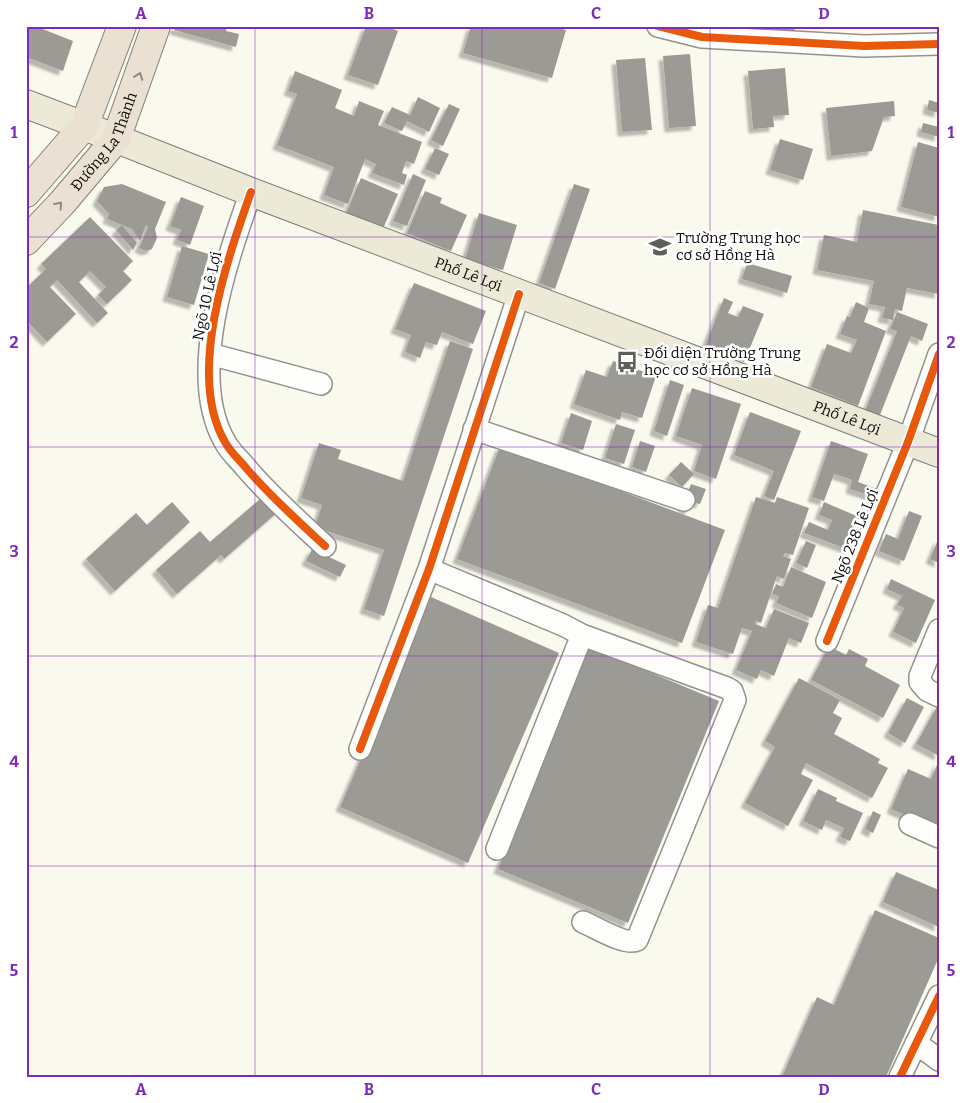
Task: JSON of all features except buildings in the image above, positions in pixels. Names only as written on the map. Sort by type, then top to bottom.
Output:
[{"type":"highway","name":"Đường La Thành","points":[[26,193],[84,126],[122,26]]},
{"type":"highway","name":"Đường La Thành","points":[[26,241],[62,203],[116,139],[156,26]]},
{"type":"main road","name":"Phố Lê Lợi","points":[[26,104],[251,192],[908,442],[939,452]]},
{"type":"street","points":[[658,26],[680,29],[702,37],[849,35],[939,44]]},
{"type":"street","name":"Ngõ 10 Lê Lợi","points":[[251,192],[224,271],[210,344],[210,392],[215,424],[226,444],[271,497],[325,546]]},
{"type":"street","points":[[360,749],[429,569],[519,294]]},
{"type":"street","points":[[210,354],[321,384]]},
{"type":"street","name":"Ngõ 238 Lê Lợi","points":[[827,641],[908,442],[939,354]]},
{"type":"street","points":[[474,429],[684,500]]},
{"type":"street","points":[[429,569],[563,625],[582,635],[732,691],[735,700],[637,940],[634,942],[624,940],[583,922]]},
{"type":"street","points":[[939,630],[920,676],[920,682],[926,690],[939,696]]},
{"type":"street","points":[[497,849],[582,635]]},
{"type":"street","points":[[910,824],[939,837]]},
{"type":"street","points":[[900,1077],[939,996]]},
{"type":"street","points":[[916,1043],[939,1060]]},
{"type":"cycle path","points":[[658,26],[702,37],[864,46],[939,44]]},
{"type":"cycle path","points":[[251,192],[231,250],[214,317],[209,384],[214,415],[225,442],[232,453],[275,499],[325,546]]},
{"type":"cycle path","points":[[360,749],[429,569],[519,294]]},
{"type":"cycle path","points":[[827,641],[908,442],[939,354]]},
{"type":"cycle path","points":[[900,1077],[939,996]]},
{"type":"place","name":"Trường Trung học cơ sở Hồng Hà","points":[[660,247]]},
{"type":"place","name":"Đối diện Trường Trung học cơ sở Hồng Hà","points":[[627,362]]}]
